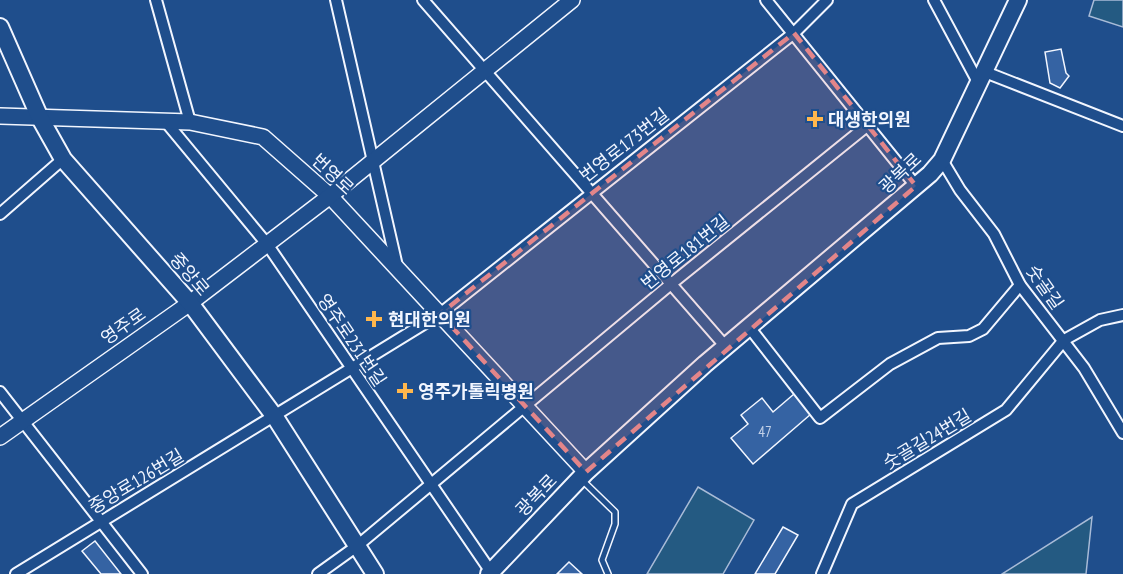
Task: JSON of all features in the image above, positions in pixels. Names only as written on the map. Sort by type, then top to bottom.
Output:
[{"type":"main road","name":"광복로","points":[[490,573],[583,475],[726,346],[916,186],[942,160],[1018,0]]},
{"type":"main road","name":"중앙로","points":[[0,27],[40,118],[63,159],[190,303],[275,417],[375,574]]},
{"type":"street","points":[[156,0],[190,122]]},
{"type":"street","points":[[336,0],[397,267]]},
{"type":"street","points":[[423,0],[726,346]]},
{"type":"street","name":"영주로","points":[[0,437],[190,303],[374,162],[572,0]]},
{"type":"street","points":[[766,0],[916,186]]},
{"type":"street","name":"번영로173번길","points":[[440,314],[590,192],[794,33],[827,0]]},
{"type":"street","points":[[934,0],[982,78],[1123,126]]},
{"type":"street","name":"번영로","points":[[0,116],[190,122],[263,137],[330,196],[525,405],[583,475]]},
{"type":"street","points":[[166,122],[267,244]]},
{"type":"street","name":"번영로181번길","points":[[525,405],[868,125]]},
{"type":"street","points":[[0,214],[63,159]]},
{"type":"street","name":"숫골길","points":[[942,160],[960,190],[994,234],[1020,285],[1084,368],[1123,433]]},
{"type":"street","name":"영주로231번길","points":[[267,244],[490,573]]},
{"type":"street","points":[[749,327],[820,418],[890,364],[938,338],[969,336],[983,329],[1020,285]]},
{"type":"street","points":[[275,417],[440,314]]},
{"type":"street","points":[[1064,340],[1100,321],[1123,315]]},
{"type":"street","name":"숫골길24번길","points":[[822,574],[852,504],[1006,410],[1064,340]]},
{"type":"street","points":[[0,392],[142,574]]},
{"type":"street","points":[[318,574],[357,546],[525,405]]},
{"type":"street","name":"중앙로126번길","points":[[16,574],[275,417]]},
{"type":"lane","points":[[583,475],[615,512],[615,524],[602,560],[608,574]]},
{"type":"highlighted area","points":[[794,33],[916,186],[586,472],[440,314]]},
{"type":"shaded area","points":[[1094,0],[1123,0],[1123,27],[1089,16]]},
{"type":"shaded area","points":[[698,487],[754,520],[723,574],[647,574]]},
{"type":"shaded area","points":[[1092,517],[1086,574],[1002,574]]},
{"type":"building","points":[[1061,49],[1066,73],[1069,76],[1060,88],[1050,83],[1045,52]]},
{"type":"building","points":[[794,394],[811,414],[753,464],[731,438],[748,424],[741,415],[762,398],[773,412]]},
{"type":"building","points":[[783,527],[798,535],[775,574],[755,574]]},
{"type":"building","points":[[95,541],[121,574],[101,574],[82,551]]},
{"type":"building","points":[[569,562],[582,574],[557,574]]},
{"type":"place","name":"대생한의원","points":[[815,119]]},
{"type":"place","name":"현대한의원","points":[[374,319]]},
{"type":"place","name":"영주가톨릭병원","points":[[405,391]]}]
